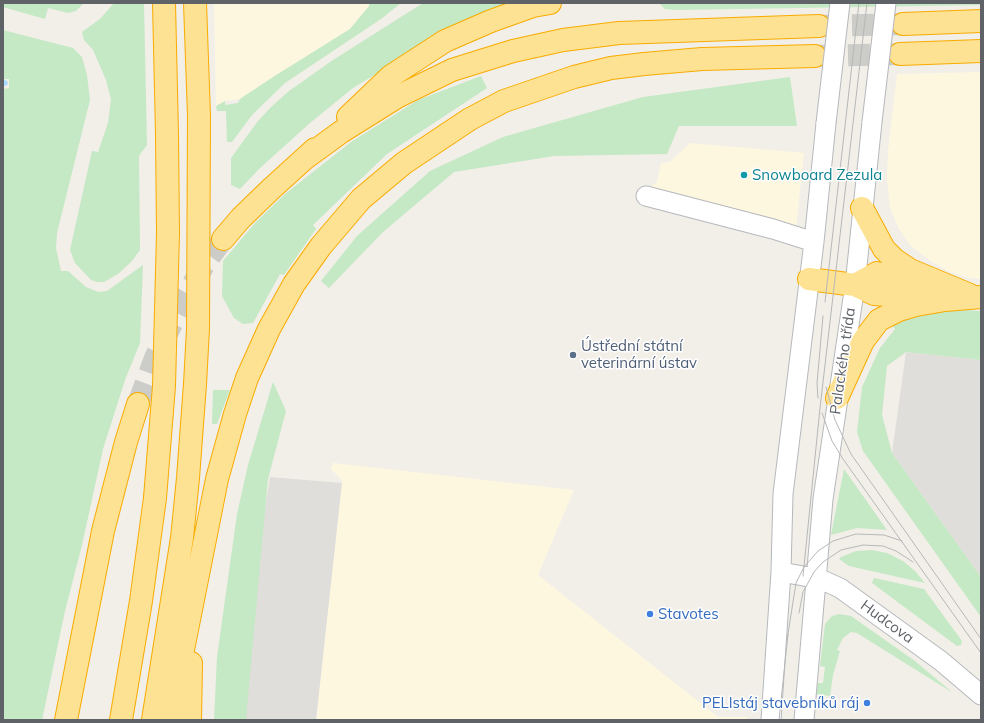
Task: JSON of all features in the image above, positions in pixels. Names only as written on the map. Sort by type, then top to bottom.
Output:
[{"type":"highway","points":[[121,720],[141,600],[155,498],[164,386],[168,233],[164,3]]},
{"type":"highway","points":[[153,720],[182,538],[195,387],[198,329],[199,116],[195,3]]},
{"type":"highway","points":[[223,239],[246,213],[368,97],[406,66],[445,42],[491,21],[533,6],[550,3]]},
{"type":"highway","points":[[903,24],[981,21]]},
{"type":"highway","points":[[304,159],[342,132],[397,97],[452,70],[513,51],[563,40],[619,33],[819,26]]},
{"type":"highway","points":[[900,54],[977,52]]},
{"type":"highway","points":[[169,720],[217,479],[235,414],[247,378],[269,329],[294,284],[321,246],[361,200],[404,163],[470,119],[504,101],[567,79],[611,68],[644,64],[702,59],[816,56]]},
{"type":"highway","points":[[862,208],[884,249],[895,260],[944,292]]},
{"type":"highway","points":[[809,279],[855,285],[874,294],[944,292],[979,297]]},
{"type":"highway","points":[[838,398],[863,341],[879,320],[899,310],[944,292]]},
{"type":"highway","points":[[190,720],[192,602],[203,484],[195,387]]},
{"type":"highway","points":[[66,720],[103,531],[126,442],[138,404]]},
{"type":"street","points":[[771,720],[781,572],[783,494],[814,242],[840,3]]},
{"type":"street","name":"Palackého třída","points":[[804,720],[810,663],[815,578],[823,499],[855,285],[862,208],[886,3]]},
{"type":"street","points":[[646,196],[773,229],[814,242]]},
{"type":"street","name":"Hudcova","points":[[781,572],[815,578],[840,588],[941,661],[981,695]]},
{"type":"shaded area","points":[[214,3],[396,3],[350,29],[240,99],[225,101],[216,106]]},
{"type":"shaded area","points":[[981,72],[981,279],[969,278],[950,272],[929,260],[910,245],[899,229],[890,208],[887,180],[888,150],[897,74]]},
{"type":"shaded area","points":[[690,143],[804,153],[796,229],[650,188],[657,182],[661,163],[670,162]]},
{"type":"shaded area","points":[[906,352],[981,360],[981,577],[892,453]]},
{"type":"shaded area","points":[[333,463],[574,490],[538,575],[718,717],[747,717],[747,720],[316,720],[342,480],[331,469]]},
{"type":"shaded area","points":[[270,477],[342,483],[316,720],[234,720],[240,665]]},
{"type":"green space","points":[[3,3],[84,3],[76,11],[68,13],[48,8],[45,19],[3,7]]},
{"type":"green space","points":[[114,3],[144,3],[147,145],[139,156],[140,250],[132,261],[118,274],[104,282],[97,282],[91,280],[75,263],[70,250],[92,151],[98,152],[108,123],[111,99],[106,80],[93,50],[84,40],[82,32],[100,19]]},
{"type":"green space","points":[[369,3],[401,3],[381,19],[285,83],[252,115],[232,142],[227,142],[226,111],[217,111],[216,106],[225,101],[225,105],[238,103],[240,99],[273,77],[350,29],[369,6]]},
{"type":"green space","points":[[423,3],[511,3],[445,32],[353,88],[310,123],[260,168],[240,189],[231,185],[231,158],[258,121],[271,107],[289,91],[333,60]]},
{"type":"green space","points":[[659,3],[981,3],[981,5],[676,10],[665,9]]},
{"type":"green space","points":[[3,30],[73,48],[82,57],[87,75],[90,100],[57,233],[56,248],[61,271],[68,271],[86,287],[98,292],[107,291],[143,265],[140,343],[125,380],[103,449],[82,545],[65,611],[42,720],[3,720],[3,89],[9,88],[9,79],[3,79]]},
{"type":"green space","points":[[481,76],[487,88],[387,154],[313,225],[316,229],[284,275],[280,274],[253,323],[243,324],[234,318],[222,296],[223,261],[255,223],[285,194],[351,142],[418,100]]},
{"type":"green space","points":[[790,77],[797,126],[679,126],[667,154],[554,156],[454,172],[383,232],[329,288],[321,281],[357,236],[430,171],[503,137],[643,97]]},
{"type":"green space","points":[[966,310],[981,311],[981,360],[906,352],[887,366],[882,415],[892,453],[981,577],[981,617],[863,451],[857,432],[862,387],[880,348],[895,329],[890,322],[925,312]]},
{"type":"green space","points":[[273,382],[286,411],[268,479],[246,720],[214,720],[217,657],[237,514],[248,465]]},
{"type":"green space","points":[[213,390],[230,390],[217,424],[212,424]]},
{"type":"green space","points":[[844,469],[887,530],[857,528],[831,535]]},
{"type":"green space","points":[[872,550],[887,553],[903,561],[915,571],[925,583],[849,566],[839,559],[856,551]]},
{"type":"green space","points":[[874,578],[924,589],[962,641],[961,645],[957,646],[872,583]]},
{"type":"green space","points":[[839,614],[851,616],[915,661],[953,693],[857,633],[851,632],[843,638],[837,650],[840,651],[833,675],[830,696],[816,694],[818,683],[823,683],[825,667],[820,666],[825,624],[832,616]]},
{"type":"tunnel","points":[[819,26],[903,24]]},
{"type":"tunnel","points":[[815,56],[900,54]]},
{"type":"tunnel","points":[[138,404],[155,358],[185,297],[206,262],[223,239]]},
{"type":"tram line","points":[[825,302],[859,3]]},
{"type":"tram line","points":[[803,576],[820,408],[867,3]]},
{"type":"tram line","points":[[818,398],[817,383],[823,316]]},
{"type":"tram line","points":[[826,387],[835,420],[851,454],[981,639]]},
{"type":"tram line","points":[[822,413],[832,441],[843,459],[981,653]]},
{"type":"tram line","points":[[787,640],[796,583],[804,567],[818,551],[833,541],[856,534],[884,535],[902,541]]},
{"type":"tram line","points":[[799,613],[803,592],[814,572],[823,562],[841,550],[863,545],[883,546],[896,551],[913,562]]},
{"type":"tram line","points":[[779,720],[788,634]]},
{"type":"place","name":"Snowboard Zezula","points":[[744,175]]},
{"type":"place","name":"Ústřední státní veterinární ústav","points":[[573,355]]},
{"type":"place","name":"Stavotes","points":[[650,614]]},
{"type":"place","name":"PELIstáj stavebníků ráj","points":[[867,703]]}]
